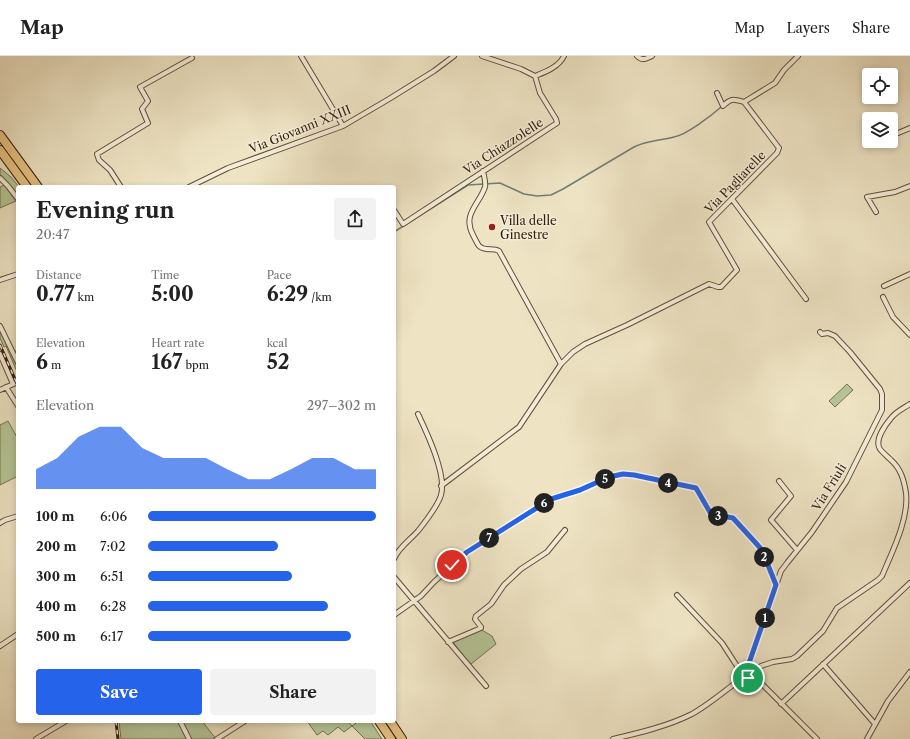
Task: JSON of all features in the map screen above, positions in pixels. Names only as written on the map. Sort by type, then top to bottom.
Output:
[{"type":"highway","points":[[0,135],[37,185]]},
{"type":"highway","points":[[0,150],[26,185]]},
{"type":"highway","points":[[380,723],[391,739]]},
{"type":"highway","points":[[391,723],[402,739]]},
{"type":"street","points":[[301,56],[343,126]]},
{"type":"street","name":"Via Giovanni XXIII","points":[[193,185],[228,168],[343,126],[434,71],[454,56]]},
{"type":"street","points":[[482,56],[521,69],[534,76],[560,63],[564,56]]},
{"type":"street","points":[[637,56],[645,60],[652,56]]},
{"type":"street","points":[[717,93],[723,106],[729,100],[733,99],[744,102],[775,83],[784,70],[798,56]]},
{"type":"street","points":[[119,185],[110,170],[99,160],[97,154],[148,123],[142,109],[148,101],[140,87],[192,58]]},
{"type":"street","name":"Via Chiazzolelle","points":[[396,213],[403,224],[557,123],[556,118],[540,93],[534,76]]},
{"type":"street","name":"Via Pagliarelle","points":[[561,364],[573,352],[585,344],[709,284],[721,287],[737,270],[709,222],[777,154],[778,148],[744,102]]},
{"type":"street","points":[[898,133],[910,128]]},
{"type":"street","points":[[442,486],[519,427],[561,364],[500,251],[485,250],[479,246],[469,228],[469,219],[472,210],[485,183],[483,171]]},
{"type":"street","points":[[0,178],[16,196]]},
{"type":"street","points":[[876,212],[867,197],[895,192],[910,186]]},
{"type":"street","points":[[732,199],[806,299]]},
{"type":"street","points":[[884,286],[910,274]]},
{"type":"street","points":[[0,280],[16,275]]},
{"type":"street","points":[[883,297],[893,317],[910,335]]},
{"type":"street","points":[[0,326],[16,359]]},
{"type":"street","name":"Via Friuli","points":[[749,674],[748,666],[782,571],[812,532],[846,482],[882,410],[883,402],[880,389],[835,336],[828,333],[822,334],[820,332]]},
{"type":"street","points":[[0,354],[13,384]]},
{"type":"street","points":[[0,390],[16,383]]},
{"type":"street","points":[[6,387],[16,403]]},
{"type":"street","points":[[613,739],[679,720],[693,713],[761,666],[773,662],[792,659],[797,656],[823,631],[837,608],[882,576],[899,536],[906,494],[902,475],[895,464],[880,449],[878,442],[892,417],[910,404]]},
{"type":"street","points":[[396,553],[413,537],[439,501],[442,492],[440,466],[418,414]]},
{"type":"street","points":[[396,614],[421,596],[438,578],[467,552],[530,510],[551,499],[580,490],[609,477],[623,474],[696,488],[711,514],[733,518],[762,550],[776,585]]},
{"type":"street","points":[[779,481],[791,496],[771,520],[797,550]]},
{"type":"street","points":[[0,524],[5,520],[16,517]]},
{"type":"street","points":[[448,642],[481,628],[482,627],[475,619],[476,616],[491,604],[504,585],[521,570],[546,552],[565,530]]},
{"type":"street","points":[[396,580],[486,686]]},
{"type":"street","points":[[781,704],[910,583]]},
{"type":"street","points":[[677,595],[722,643],[737,666],[758,681],[817,739]]},
{"type":"street","points":[[0,646],[16,635]]},
{"type":"street","points":[[823,664],[875,724]]},
{"type":"street","points":[[867,739],[888,701],[910,672]]},
{"type":"street","points":[[36,739],[63,723]]},
{"type":"street","points":[[181,723],[189,739]]},
{"type":"street","points":[[217,739],[242,723]]},
{"type":"green space","points":[[0,168],[11,177],[17,185],[16,185],[16,192],[6,180],[0,175]]},
{"type":"green space","points":[[4,185],[16,201],[0,208],[0,187]]},
{"type":"green space","points":[[0,330],[16,362],[16,369],[6,346],[4,347],[0,338]]},
{"type":"green space","points":[[847,384],[853,390],[835,407],[829,401]]},
{"type":"green space","points":[[8,421],[16,435],[16,477],[0,485],[0,425]]},
{"type":"green space","points":[[480,629],[492,636],[496,644],[471,664],[453,642]]},
{"type":"green space","points":[[119,723],[179,723],[187,739],[121,739]]},
{"type":"green space","points":[[182,723],[204,723],[216,739],[191,739]]},
{"type":"green space","points":[[308,723],[350,723],[352,726],[344,732],[338,727],[328,735],[323,731],[317,735]]},
{"type":"green space","points":[[356,723],[371,723],[382,739],[365,739],[352,726]]},
{"type":"waterway","points":[[396,231],[468,185],[500,183],[524,194],[537,196],[551,195],[634,147],[649,142],[679,136],[685,133],[721,107]]},
{"type":"railway","points":[[0,345],[16,381]]},
{"type":"railway","points":[[116,723],[118,739]]},
{"type":"place","name":"Villa delle Ginestre","points":[[492,227]]},
{"type":"route","points":[[452,565],[467,552],[530,510],[551,499],[580,490],[609,477],[623,474],[634,475],[696,488],[711,514],[733,518],[760,547],[776,585],[748,666],[748,670],[751,672],[751,675],[748,678]]}]
